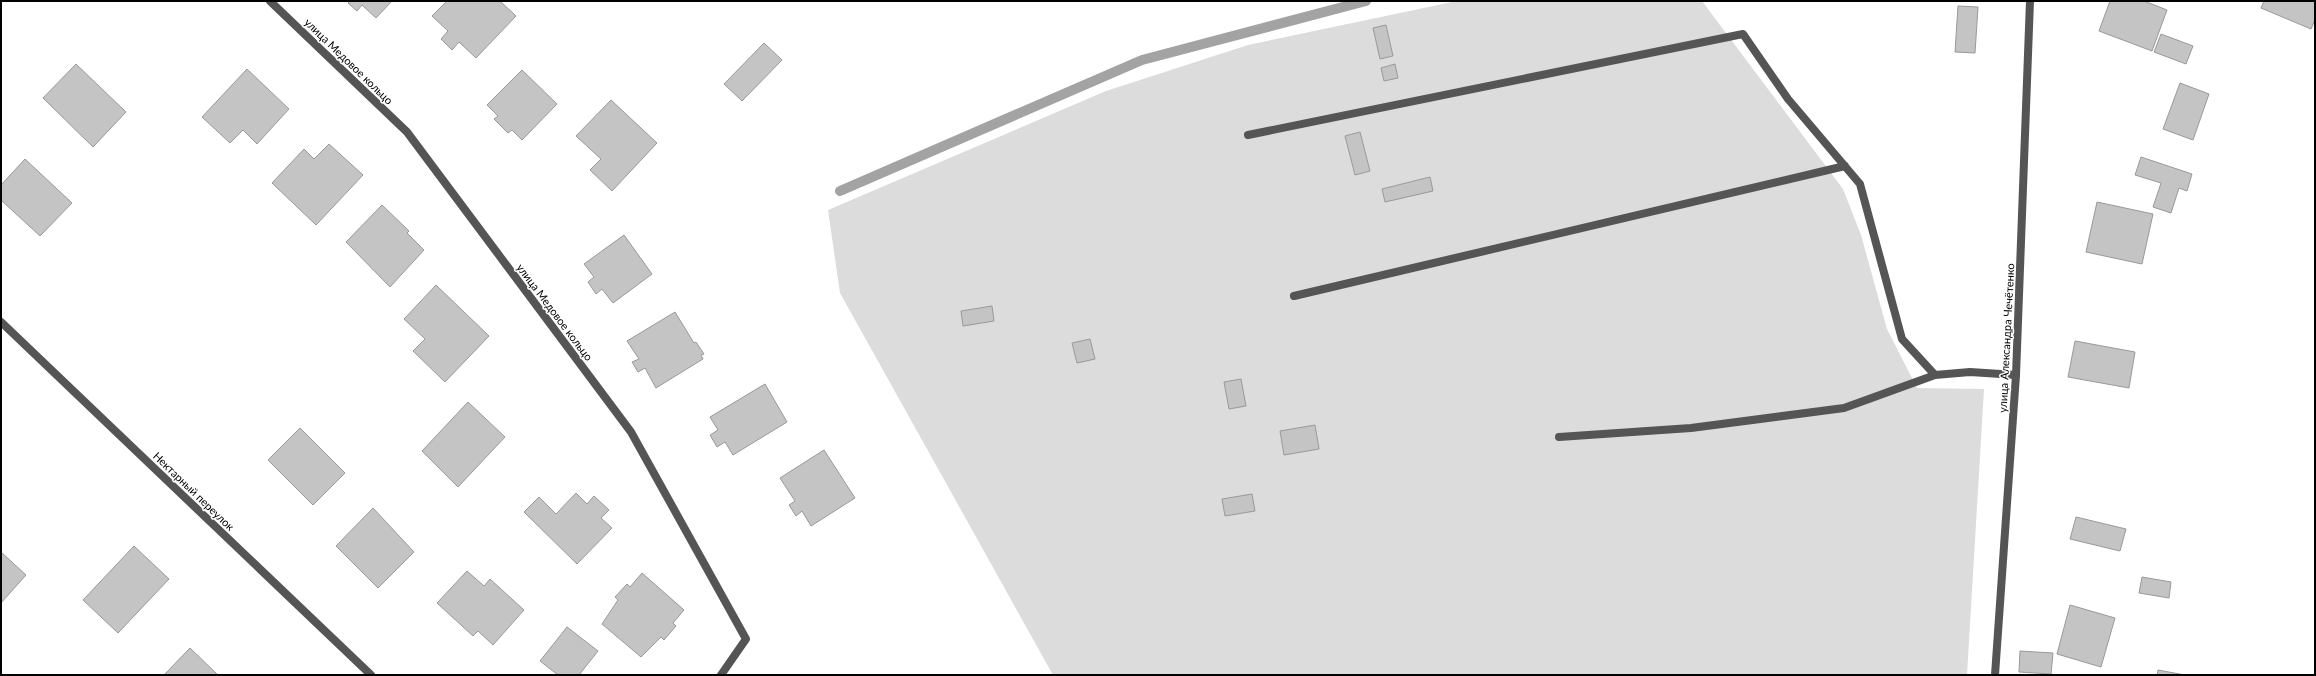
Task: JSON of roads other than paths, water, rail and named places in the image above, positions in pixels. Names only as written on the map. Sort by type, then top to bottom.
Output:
[{"type":"street","name":"улица Медовое кольцо","points":[[270,1],[407,132],[631,432],[746,639],[721,675]]},
{"type":"street","name":"улица Александра Чечётенко","points":[[1995,675],[2016,375],[2030,1]]},
{"type":"street","points":[[1248,135],[1743,34],[1788,99],[1860,184],[1902,340],[1935,375]]},
{"type":"street","points":[[1294,296],[1845,166]]},
{"type":"street","name":"Нектарный переулок","points":[[1,322],[371,675]]},
{"type":"street","points":[[1559,437],[1691,428],[1844,408],[1935,375],[1970,372],[2016,375]]},
{"type":"waterway","points":[[840,191],[1142,60],[1366,1]]}]
